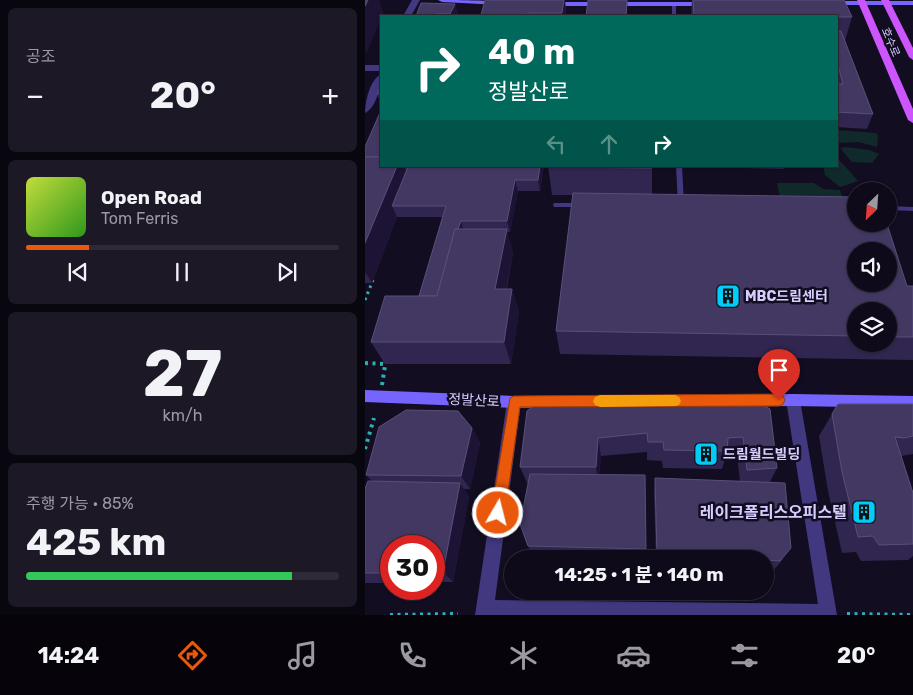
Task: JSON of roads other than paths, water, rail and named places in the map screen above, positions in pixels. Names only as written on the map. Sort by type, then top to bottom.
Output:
[{"type":"main road","points":[[441,0],[505,3]]},
{"type":"main road","name":"호수로","points":[[862,2],[913,120]]},
{"type":"main road","name":"호수로","points":[[886,2],[913,57]]},
{"type":"main road","points":[[821,3],[913,3]]},
{"type":"main road","points":[[540,4],[721,4]]},
{"type":"main road","name":"정발산로","points":[[365,396],[514,402],[793,400],[913,402]]},
{"type":"street","points":[[408,15],[416,0]]},
{"type":"street","points":[[365,68],[380,68]]},
{"type":"street","points":[[365,110],[380,79]]},
{"type":"street","points":[[514,402],[485,611],[828,614],[793,400]]},
{"type":"lane","points":[[674,4],[675,15]]},
{"type":"lane","points":[[679,167],[681,207]]},
{"type":"lane","points":[[556,205],[595,206]]},
{"type":"lane","points":[[671,207],[690,207]]},
{"type":"lane","points":[[897,208],[913,209]]},
{"type":"place","name":"MBC드림센터","points":[[728,296]]},
{"type":"place","name":"드림월드빌딩","points":[[706,454]]},
{"type":"place","name":"레이크폴리스오피스텔","points":[[864,512]]}]
